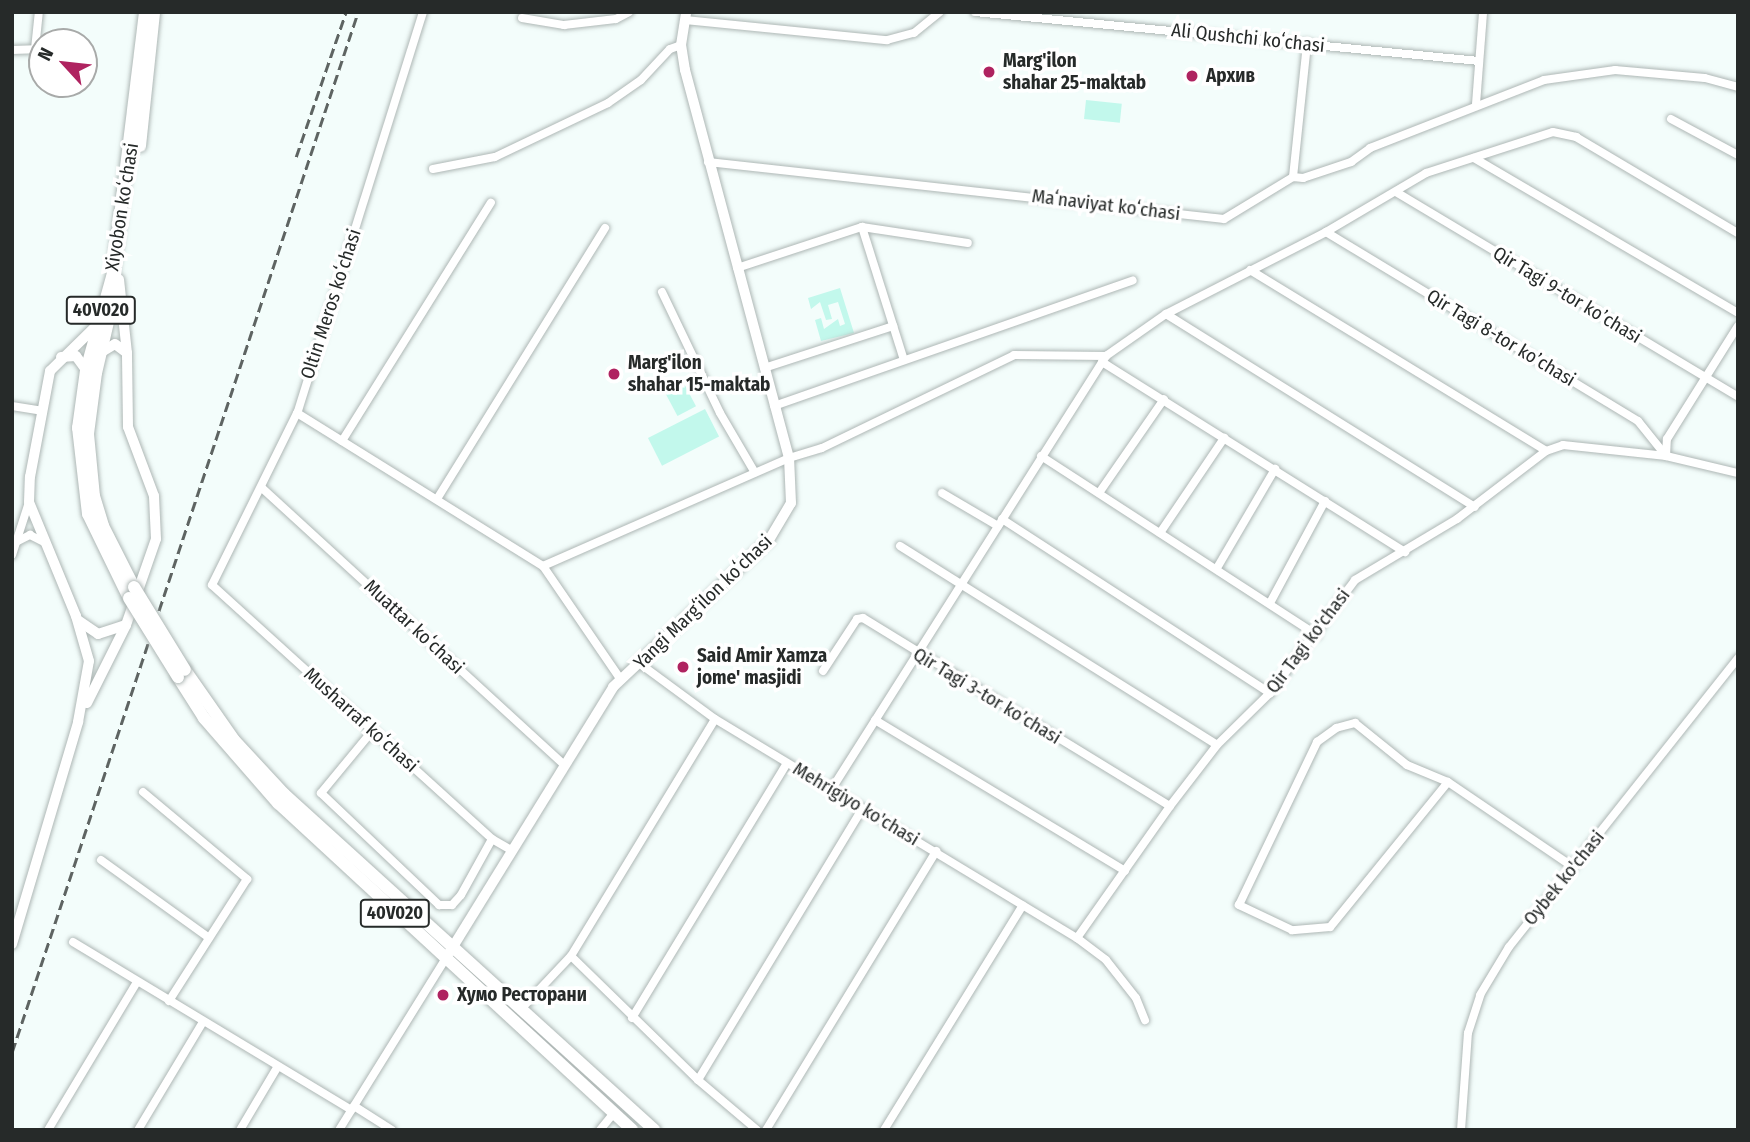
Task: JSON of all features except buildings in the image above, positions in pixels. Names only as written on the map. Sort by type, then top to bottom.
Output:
[{"type":"main road","name":"Xiyobon koʻchasi","points":[[131,592],[98,543],[82,485],[78,428],[86,370],[113,273],[128,177],[145,12]]},
{"type":"main road","name":"Xiyobon koʻchasi","points":[[131,592],[94,496],[88,434],[100,354],[119,279],[136,178],[154,12]]},
{"type":"main road","name":"Yangi Margʻilon koʻchasi","points":[[444,960],[621,680],[776,533],[791,503],[789,458],[708,162],[681,45],[685,16]]},
{"type":"main road","points":[[78,722],[125,625],[151,556],[157,510],[128,427],[127,353],[119,279]]},
{"type":"main road","points":[[12,944],[78,722],[89,660],[76,616],[29,502],[42,411],[56,360],[97,325]]},
{"type":"main road","points":[[100,354],[115,344],[127,353]]},
{"type":"main road","points":[[56,360],[71,355],[86,370]]},
{"type":"main road","name":"40V020","points":[[131,592],[181,673],[204,718],[278,803],[444,960],[632,1130]]},
{"type":"main road","points":[[76,616],[85,628],[98,634],[125,625]]},
{"type":"main road","name":"40V020","points":[[181,673],[234,740],[284,794],[654,1130]]},
{"type":"street","points":[[12,50],[35,49],[39,12]]},
{"type":"street","name":"Oltin Meros koʻchasi","points":[[212,585],[297,413],[423,12]]},
{"type":"street","points":[[685,16],[887,40],[914,33],[940,12]]},
{"type":"street","name":"Ali Qushchi koʻchasi","points":[[975,12],[1479,61]]},
{"type":"street","points":[[1476,104],[1483,12]]},
{"type":"street","points":[[522,18],[564,25],[627,13]]},
{"type":"street","points":[[1293,177],[1307,43]]},
{"type":"street","points":[[433,169],[495,158],[596,108],[640,80],[670,49],[681,45]]},
{"type":"street","name":"Maʻnaviyat koʻchasi","points":[[708,162],[1224,219],[1293,177],[1303,178],[1351,162],[1370,148],[1476,104],[1544,80],[1590,70],[1705,78],[1738,87]]},
{"type":"street","points":[[1671,119],[1738,155]]},
{"type":"street","points":[[831,790],[1103,359],[1166,314],[1326,232],[1426,173],[1565,132],[1738,233]]},
{"type":"street","points":[[1474,158],[1738,313]]},
{"type":"street","name":"Qir Tagi 9-tor koʼchasi","points":[[1396,192],[1738,397]]},
{"type":"street","points":[[342,441],[491,204]]},
{"type":"street","points":[[737,268],[862,227],[968,243]]},
{"type":"street","points":[[862,227],[904,360]]},
{"type":"street","points":[[437,499],[605,228]]},
{"type":"street","name":"Qir Tagi 8-tor koʼchasi","points":[[1326,232],[1638,421],[1666,456]]},
{"type":"street","points":[[1250,270],[1546,450],[1563,445],[1666,456],[1738,473]]},
{"type":"street","points":[[774,406],[1133,280]]},
{"type":"street","points":[[662,292],[720,413],[755,472]]},
{"type":"street","points":[[1166,314],[1475,507]]},
{"type":"street","points":[[764,368],[893,326]]},
{"type":"street","points":[[1666,456],[1667,439],[1738,326]]},
{"type":"street","points":[[543,566],[755,472],[822,448],[1014,355],[1103,359],[1405,552]]},
{"type":"street","points":[[1099,493],[1164,399]]},
{"type":"street","points":[[12,406],[42,411]]},
{"type":"street","points":[[297,413],[543,566],[621,680]]},
{"type":"street","points":[[1160,533],[1224,438]]},
{"type":"street","name":"Qir Tagi ko'chasi","points":[[1077,938],[1217,745],[1270,693],[1317,635],[1355,580],[1475,507],[1546,450]]},
{"type":"street","points":[[1041,456],[1317,635]]},
{"type":"street","points":[[1217,568],[1275,470]]},
{"type":"street","name":"Muattar koʻchasi","points":[[262,488],[565,766]]},
{"type":"street","points":[[942,493],[1000,522],[1270,693]]},
{"type":"street","points":[[1270,603],[1325,500]]},
{"type":"street","points":[[12,555],[29,502]]},
{"type":"street","points":[[16,542],[30,535],[46,543]]},
{"type":"street","points":[[900,546],[1217,745]]},
{"type":"street","name":"Musharraf koʻchasi","points":[[212,585],[492,839],[513,851]]},
{"type":"street","name":"Qir Tagi 3-tor koʼchasi","points":[[823,671],[857,619],[863,618],[1170,807]]},
{"type":"street","name":"Oybek ko'chasi","points":[[1461,1130],[1468,1033],[1479,995],[1509,947],[1738,658]]},
{"type":"street","name":"Mehrigiyo ko'chasi","points":[[639,663],[715,719],[1077,938],[1106,960],[1136,998],[1145,1020]]},
{"type":"street","points":[[522,1008],[571,956],[715,719]]},
{"type":"street","points":[[874,720],[1125,872]]},
{"type":"street","points":[[1448,782],[1330,927],[1292,930],[1239,905],[1317,742],[1336,727],[1356,723],[1407,765],[1448,782],[1573,867]]},
{"type":"street","points":[[373,730],[321,793],[439,905],[452,905],[461,895],[492,839]]},
{"type":"street","points":[[632,1018],[787,763]]},
{"type":"street","points":[[143,792],[247,879],[169,1001]]},
{"type":"street","points":[[698,1080],[862,809]]},
{"type":"street","points":[[766,1130],[936,852]]},
{"type":"street","points":[[101,860],[209,938]]},
{"type":"street","points":[[884,1130],[1023,905]]},
{"type":"street","points":[[73,942],[203,1022],[393,1130]]},
{"type":"street","points":[[571,956],[698,1080],[757,1130]]},
{"type":"street","points":[[339,1130],[444,960]]},
{"type":"street","points":[[48,1130],[136,982]]},
{"type":"street","points":[[138,1130],[203,1022]]},
{"type":"street","points":[[240,1130],[278,1066]]},
{"type":"street","points":[[600,1130],[614,1113]]},
{"type":"green space","points":[[1086,100],[1122,104],[1120,123],[1084,119]]},
{"type":"green space","points":[[840,288],[854,333],[821,341],[815,320],[821,318],[824,329],[838,319],[840,326],[845,324],[838,302],[828,305],[832,319],[826,320],[820,302],[811,309],[808,298]]},
{"type":"green space","points":[[681,378],[696,406],[677,416],[662,388]]},
{"type":"green space","points":[[705,409],[719,437],[662,466],[648,438]]},
{"type":"railway","points":[[296,157],[346,12]]},
{"type":"railway","points":[[12,1052],[358,12]]},
{"type":"place","name":"Marg'ilon shahar 25-maktab","points":[[989,72]]},
{"type":"place","name":"Архив","points":[[1192,76]]},
{"type":"place","name":"Marg'ilon shahar 15-maktab","points":[[614,374]]},
{"type":"place","name":"Said Amir Xamza jome' masjidi","points":[[683,667]]},
{"type":"place","name":"Хумо Ресторани","points":[[443,995]]}]
